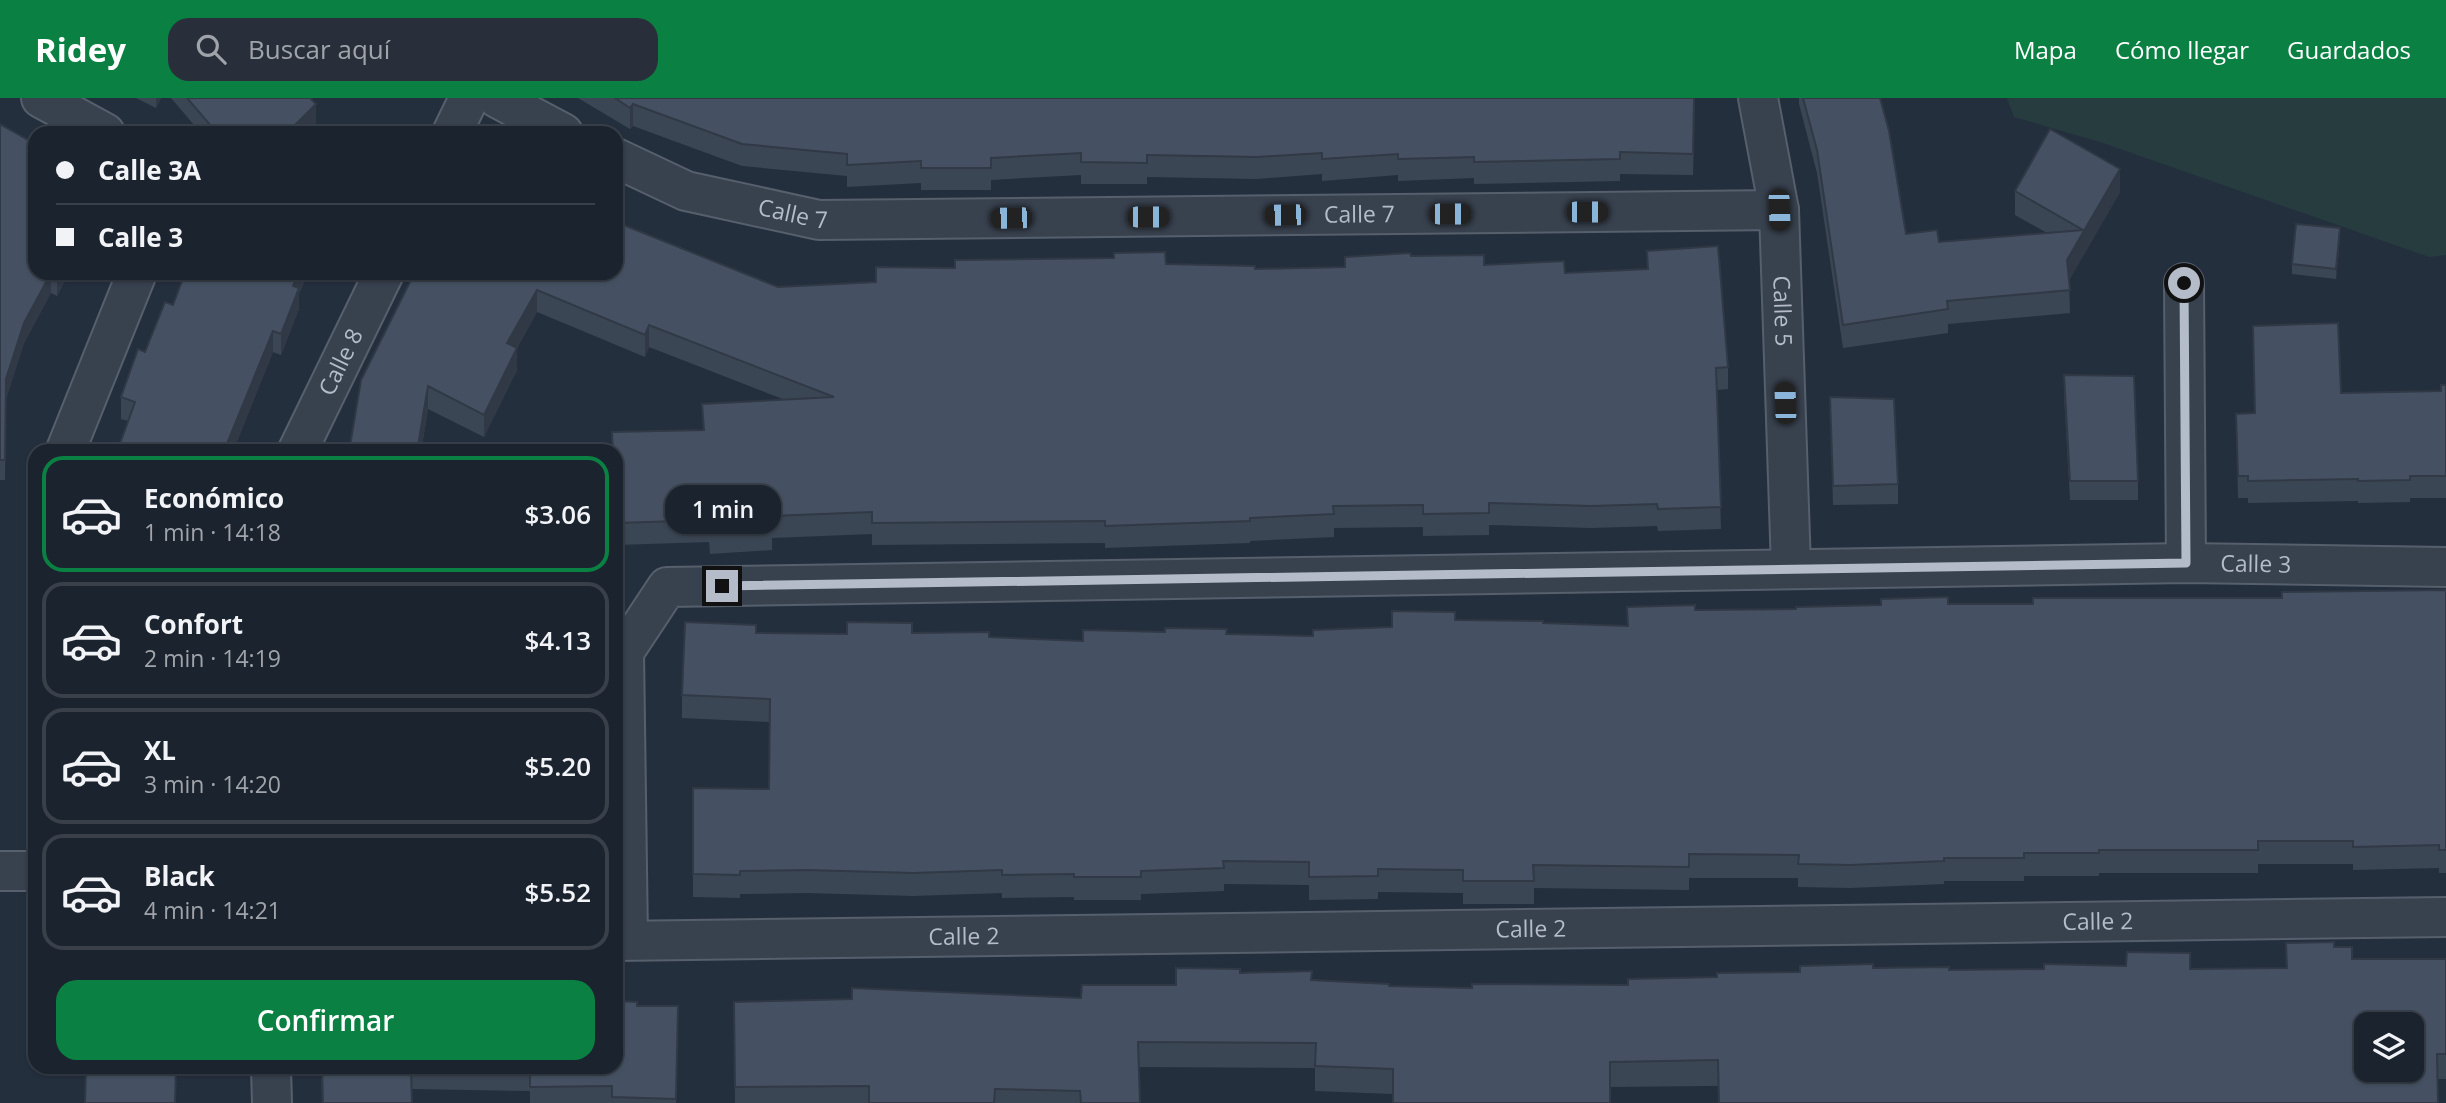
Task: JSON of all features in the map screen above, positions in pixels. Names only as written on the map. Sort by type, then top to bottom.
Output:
[{"type":"street","points":[[41,98],[92,126]]},
{"type":"street","points":[[455,126],[469,98]]},
{"type":"street","points":[[497,98],[550,126]]},
{"type":"street","name":"Calle 5","points":[[1759,98],[1779,210],[1791,568]]},
{"type":"street","name":"Calle 7","points":[[623,161],[686,191],[819,220],[1779,210]]},
{"type":"street","points":[[68,444],[134,280]]},
{"type":"street","name":"Calle 8","points":[[301,444],[381,280]]},
{"type":"street","points":[[2184,283],[2186,563]]},
{"type":"street","name":"Calle 3","points":[[623,796],[624,652],[667,587],[2186,563],[2446,567]]},
{"type":"street","points":[[0,871],[28,871]]},
{"type":"street","name":"Calle 2","points":[[623,941],[2446,917]]},
{"type":"street","points":[[271,1074],[272,1103]]},
{"type":"green space","points":[[2007,98],[2446,98],[2446,255],[2429,257],[2103,143],[2014,117]]},
{"type":"building","points":[[187,98],[310,98],[316,104],[294,126],[211,126]]},
{"type":"building","points":[[615,98],[1694,98],[1693,154],[1620,152],[1620,159],[1474,162],[1474,157],[1398,159],[1398,154],[1322,159],[1322,153],[1257,157],[1147,155],[1147,163],[1081,162],[1081,153],[991,158],[991,168],[921,168],[921,161],[847,165],[847,154],[742,144],[633,104],[630,108]]},
{"type":"building","points":[[1803,98],[1880,98],[1889,131],[1906,234],[1937,230],[1939,242],[2083,230],[2015,191],[2050,129],[2120,169],[2067,260],[2070,290],[1947,301],[1948,309],[1843,325],[1817,150]]},
{"type":"building","points":[[0,124],[28,140],[28,280],[47,280],[24,323],[6,379],[5,460],[0,460]]},
{"type":"building","points":[[2296,224],[2340,228],[2336,269],[2292,264]]},
{"type":"building","points":[[623,225],[778,287],[876,282],[876,267],[955,268],[955,260],[1114,258],[1114,253],[1165,252],[1166,264],[1255,266],[1255,269],[1345,267],[1345,257],[1410,253],[1411,256],[1484,255],[1484,265],[1564,261],[1565,273],[1648,269],[1647,251],[1718,246],[1728,367],[1716,368],[1721,507],[1658,509],[1657,504],[1591,506],[1489,503],[1489,513],[1423,514],[1423,505],[1333,506],[1334,514],[1250,518],[1250,521],[1105,526],[1105,521],[872,523],[872,512],[772,516],[772,528],[710,532],[709,520],[623,523],[623,444],[613,444],[612,432],[704,430],[702,404],[834,397],[649,325],[645,335],[537,290],[507,343],[517,348],[484,415],[428,386],[418,444],[350,444],[361,380],[411,280],[623,280]]},
{"type":"building","points":[[182,280],[296,280],[293,286],[299,288],[281,334],[273,331],[227,444],[120,444],[135,402],[121,397],[138,349],[145,352],[165,302],[173,305]]},
{"type":"building","points":[[2338,323],[2341,393],[2441,391],[2441,385],[2446,385],[2446,476],[2410,476],[2410,480],[2248,481],[2248,476],[2238,476],[2236,414],[2255,413],[2253,326]]},
{"type":"building","points":[[2064,375],[2134,376],[2138,481],[2070,481]]},
{"type":"building","points":[[1830,397],[1894,399],[1898,484],[1833,486]]},
{"type":"building","points":[[2446,590],[2446,850],[2439,850],[2439,845],[2353,847],[2353,841],[2258,841],[2258,850],[2099,850],[2099,853],[2024,853],[2024,858],[1944,858],[1944,861],[1850,865],[1798,864],[1799,855],[1689,854],[1689,867],[1533,865],[1534,881],[1463,881],[1463,870],[1378,869],[1378,876],[1309,877],[1309,862],[1223,861],[1224,868],[1141,871],[1141,877],[1002,875],[1002,870],[913,873],[807,870],[740,871],[740,875],[693,874],[693,788],[769,789],[770,699],[682,695],[685,622],[756,625],[756,633],[847,634],[847,622],[912,623],[912,633],[989,632],[989,637],[1083,641],[1083,630],[1165,632],[1165,628],[1227,629],[1226,634],[1313,636],[1313,630],[1392,627],[1392,611],[1455,612],[1455,620],[1628,626],[1627,607],[1695,605],[1695,610],[1796,609],[1881,605],[1881,599],[1948,597],[1948,604],[2033,604],[2033,598],[2282,598],[2282,592]]},
{"type":"building","points":[[2334,942],[2334,947],[2352,947],[2352,959],[2446,959],[2446,1054],[2437,1054],[2438,1103],[1719,1103],[1718,1060],[1610,1062],[1610,1103],[1393,1103],[1393,1069],[1315,1066],[1316,1043],[1138,1042],[1140,1103],[1081,1103],[1080,1091],[995,1089],[994,1103],[869,1103],[869,1086],[735,1087],[734,1002],[852,999],[852,988],[1081,998],[1082,985],[1176,985],[1176,968],[1240,969],[1240,973],[1312,971],[1311,980],[1389,986],[1472,988],[1472,984],[1628,985],[1628,979],[1717,977],[1717,973],[1800,972],[1800,966],[1873,964],[1873,968],[1949,967],[1949,970],[2044,969],[2044,964],[2126,966],[2127,952],[2190,953],[2190,969],[2287,968],[2286,943]]},
{"type":"building","points":[[623,1001],[637,1002],[637,1006],[678,1006],[676,1099],[612,1097],[612,1086],[530,1087],[530,1074],[623,1074]]},
{"type":"building","points":[[86,1074],[176,1074],[175,1103],[85,1103]]},
{"type":"building","points":[[322,1074],[411,1074],[412,1103],[323,1103]]},
{"type":"route","points":[[722,586],[2186,563],[2184,283]]}]
